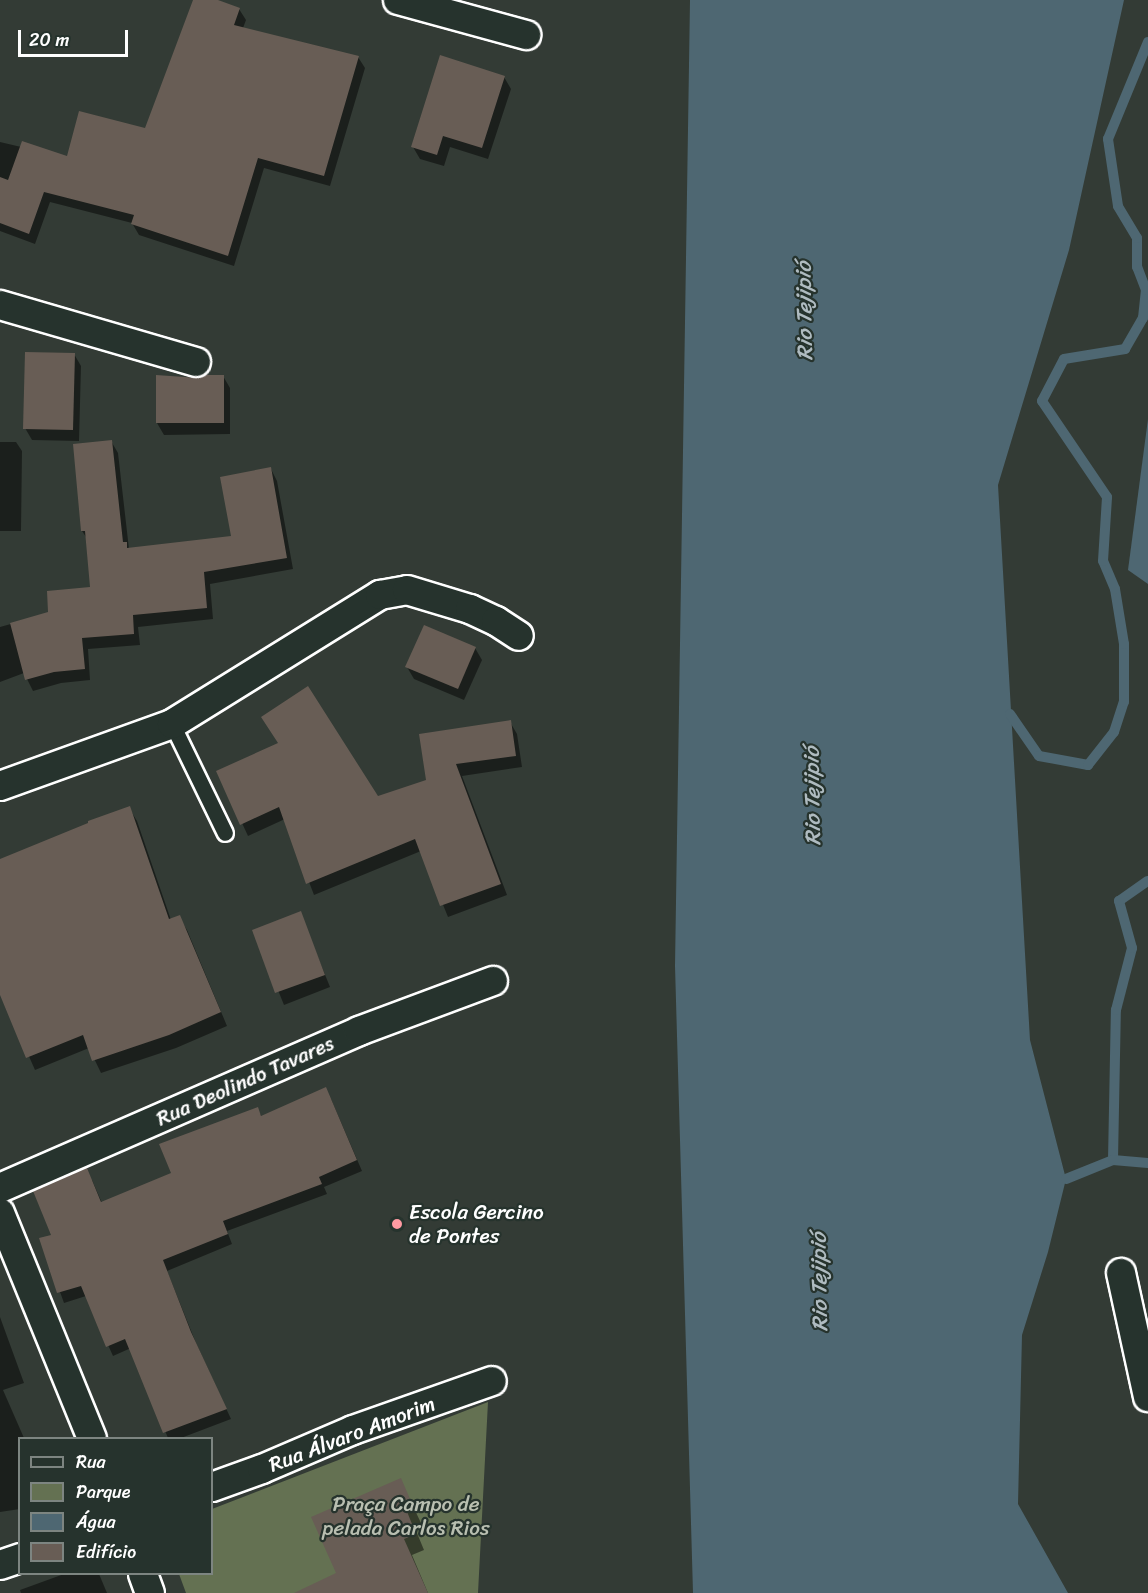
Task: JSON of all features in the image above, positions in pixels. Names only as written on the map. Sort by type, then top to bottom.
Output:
[{"type":"street","points":[[398,0],[526,35]]},
{"type":"street","points":[[0,305],[195,362]]},
{"type":"street","points":[[0,786],[172,724],[380,595],[407,590],[470,609],[496,621],[519,636]]},
{"type":"street","name":"Rua Deolindo Tavares","points":[[0,1188],[359,1031],[493,981]]},
{"type":"street","points":[[0,1213],[92,1437]]},
{"type":"street","points":[[1121,1273],[1148,1397]]},
{"type":"street","name":"Rua Álvaro Amorim","points":[[213,1487],[262,1469],[353,1430],[492,1381]]},
{"type":"street","points":[[0,1565],[18,1559]]},
{"type":"street","points":[[143,1575],[150,1593]]},
{"type":"lane","points":[[172,724],[225,833]]},
{"type":"green space","name":"Praça Campo de pelada Carlos Rios","points":[[488,1402],[478,1593],[186,1593],[179,1575],[213,1575],[213,1509]]},
{"type":"water","name":"Rio Tejipió","points":[[690,0],[1124,0],[1069,250],[998,485],[1030,1040],[1066,1179],[1048,1252],[1022,1335],[1018,1504],[1068,1593],[693,1593],[675,966]]},
{"type":"water","points":[[1148,419],[1148,584],[1128,570]]},
{"type":"building","points":[[193,0],[218,0],[240,8],[234,25],[359,56],[324,176],[258,158],[228,256],[131,224],[134,215],[44,192],[29,234],[0,223],[0,177],[8,180],[22,141],[67,156],[79,111],[145,128]]},
{"type":"building","points":[[440,55],[505,76],[482,148],[443,136],[437,155],[411,147]]},
{"type":"building","points":[[25,352],[75,353],[73,430],[23,429]]},
{"type":"building","points":[[156,375],[199,378],[206,375],[224,375],[224,423],[156,423]]},
{"type":"building","points":[[112,440],[123,542],[127,542],[127,548],[231,536],[220,477],[271,467],[287,558],[204,572],[207,608],[133,615],[134,634],[82,638],[85,669],[54,672],[25,680],[10,623],[48,612],[47,591],[90,587],[85,531],[81,531],[73,444]]},
{"type":"building","points":[[424,625],[476,647],[458,689],[405,667]]},
{"type":"building","points":[[308,686],[378,796],[426,780],[419,734],[511,720],[516,756],[456,764],[501,884],[440,906],[415,839],[306,884],[279,807],[240,825],[216,771],[278,743],[261,717]]},
{"type":"building","points":[[130,806],[169,919],[180,915],[221,1012],[169,1035],[92,1061],[83,1035],[26,1058],[0,995],[0,859],[88,823],[88,821]]},
{"type":"building","points":[[301,911],[325,975],[275,993],[252,930]]},
{"type":"building","points":[[326,1087],[357,1160],[319,1177],[322,1184],[223,1221],[228,1234],[163,1260],[191,1332],[227,1409],[163,1433],[125,1339],[106,1347],[81,1286],[57,1293],[39,1238],[51,1235],[33,1191],[87,1168],[101,1202],[171,1173],[159,1144],[258,1107],[261,1116]]},
{"type":"building","points":[[401,1478],[413,1506],[406,1509],[416,1534],[404,1539],[428,1593],[294,1593],[336,1573],[311,1517]]},
{"type":"waterway","points":[[1010,714],[1039,756],[1088,765],[1114,732],[1124,702],[1124,644],[1115,589],[1103,561],[1107,497],[1042,401],[1064,359],[1125,349],[1143,318],[1146,290],[1137,267],[1137,238],[1118,206],[1108,139],[1148,42]]},
{"type":"waterway","points":[[1113,1160],[1116,1010],[1132,948],[1119,901],[1148,881]]},
{"type":"waterway","points":[[1066,1179],[1113,1160],[1148,1163]]},
{"type":"place","name":"Escola Gercino de Pontes","points":[[397,1224]]}]
